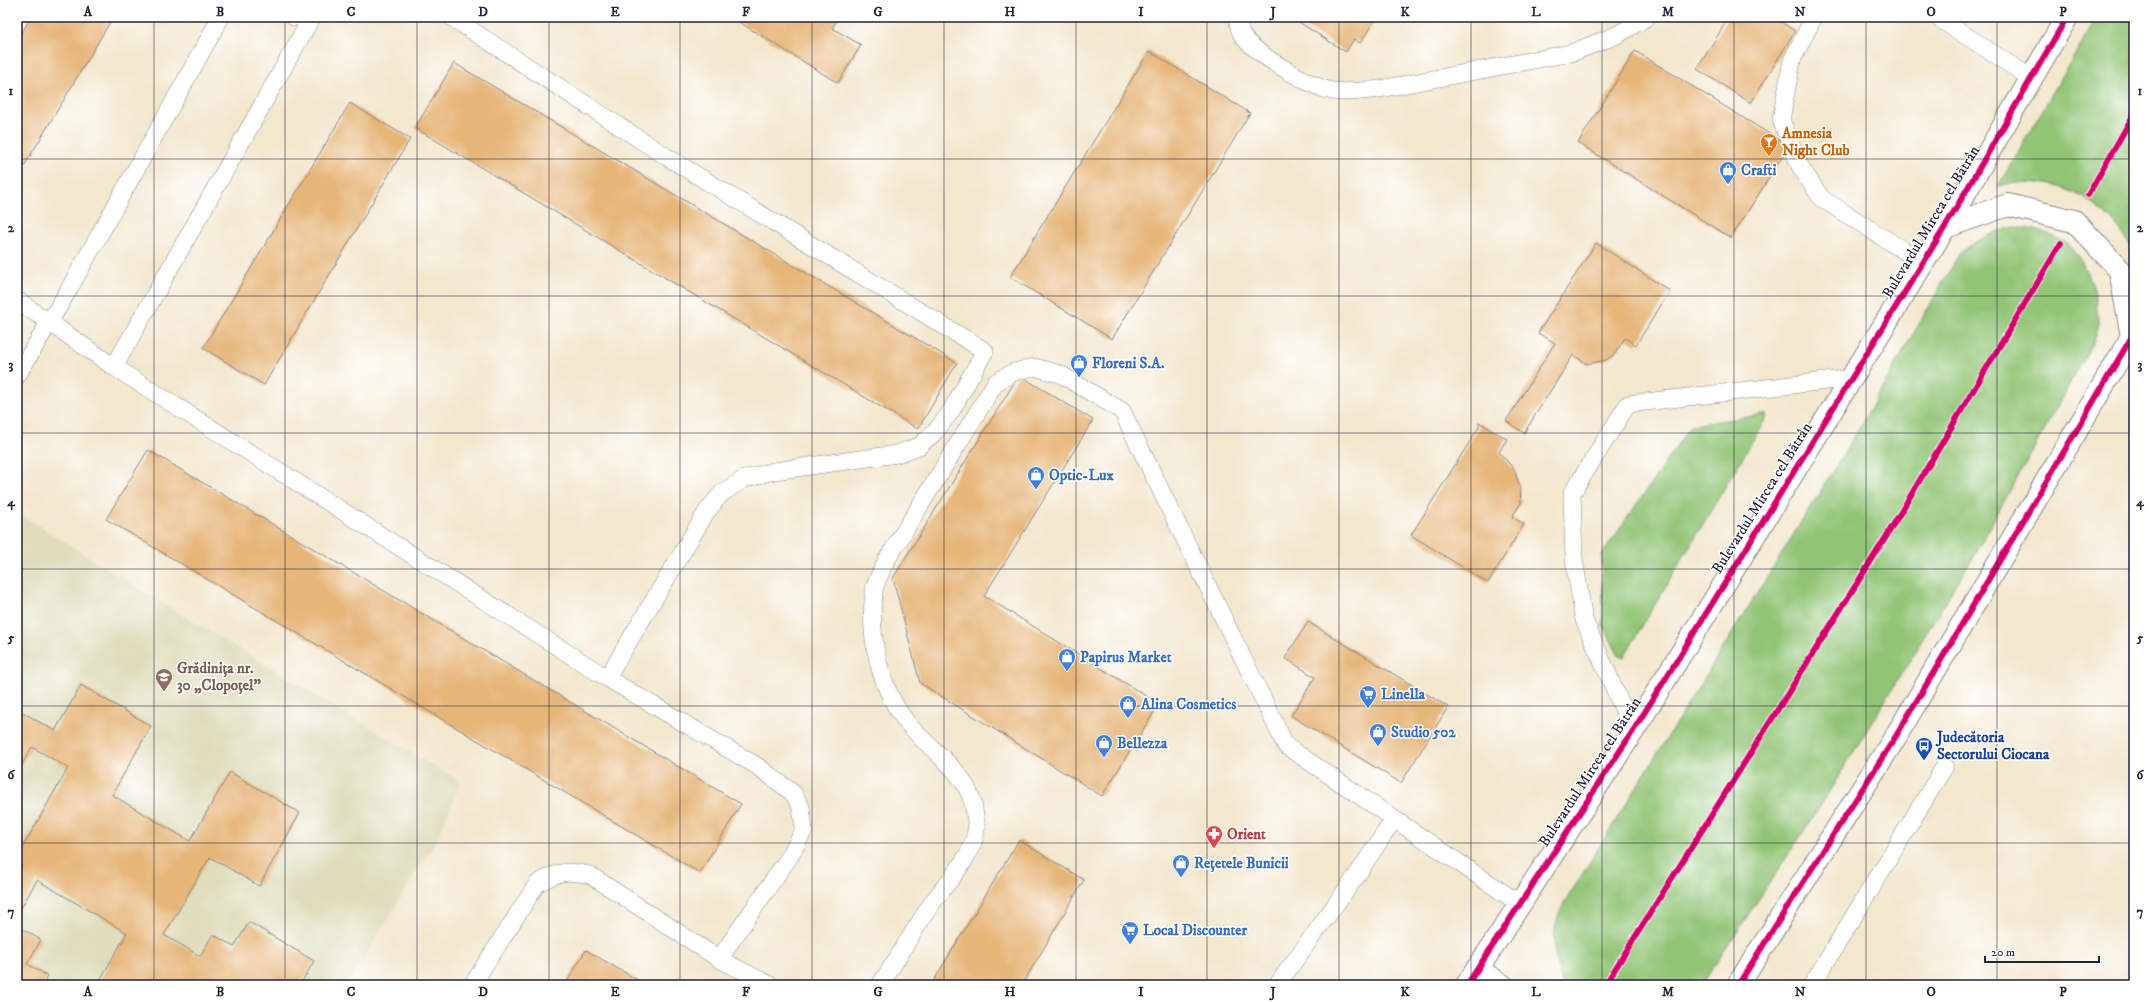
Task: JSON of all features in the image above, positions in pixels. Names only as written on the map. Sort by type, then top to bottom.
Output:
[{"type":"main road","name":"Bulevardul Mircea cel Bătrân","points":[[1472,977],[1633,731],[1852,378],[1945,227],[2067,17]]},
{"type":"main road","points":[[1738,985],[1896,736],[2133,335],[2120,270],[2074,221],[2008,205],[1945,227]]},
{"type":"main road","points":[[1472,977],[1502,985]]},
{"type":"lane","points":[[17,376],[50,322],[221,17]]},
{"type":"lane","points":[[114,367],[312,17]]},
{"type":"lane","points":[[451,17],[667,157],[985,351],[951,411],[937,430],[919,446],[897,454],[759,475],[744,479],[722,493],[707,510],[607,678]]},
{"type":"lane","points":[[1237,17],[1241,34],[1259,52],[1307,82],[1330,90],[1351,93],[1380,89],[1571,53],[1617,35],[1647,17]]},
{"type":"lane","points":[[1814,17],[1792,60],[1781,120],[1800,166],[1821,198],[1923,263]]},
{"type":"lane","points":[[1937,17],[2031,78]]},
{"type":"lane","points":[[17,300],[114,367],[607,678],[757,766],[793,793],[801,807],[804,830],[790,856],[719,958]]},
{"type":"lane","points":[[880,985],[932,904],[969,853],[976,831],[974,802],[965,782],[909,725],[891,697],[876,658],[871,622],[874,590],[886,561],[996,382],[1014,372],[1034,367],[1060,374],[1122,411],[1286,746],[1520,904]]},
{"type":"lane","points":[[1633,731],[1584,620],[1574,559],[1572,492],[1628,404],[1852,378]]},
{"type":"lane","points":[[1812,985],[1945,766]]},
{"type":"lane","points":[[1277,985],[1357,875],[1394,819]]},
{"type":"lane","points":[[472,985],[537,884],[552,875],[569,871],[590,875],[719,958],[770,985]]},
{"type":"shaded area","name":"Grădinița nr. 30 „Clopoțel”","points":[[17,512],[162,603],[461,782],[437,839],[347,985],[17,985]]},
{"type":"green space","points":[[2097,17],[2134,17],[2134,252],[2123,234],[2109,218],[2094,205],[2078,195],[2060,187],[2040,183],[2020,183],[1998,186]]},
{"type":"green space","points":[[2015,227],[2036,230],[2050,235],[2069,246],[2075,253],[2086,271],[2094,292],[2098,325],[2091,346],[1973,557],[1821,805],[1707,977],[1699,985],[1564,985],[1556,963],[1554,937],[1556,922],[1565,902],[1853,439],[1959,254],[1985,237],[1999,231]]},
{"type":"green space","points":[[1768,415],[1623,658],[1619,656],[1603,625],[1602,555],[1691,425]]},
{"type":"building","points":[[31,17],[113,17],[17,178],[17,41]]},
{"type":"building","points":[[731,17],[839,17],[832,28],[861,45],[838,83]]},
{"type":"building","points":[[1291,17],[1377,17],[1360,43],[1354,39],[1346,52]]},
{"type":"building","points":[[1729,17],[1773,17],[1795,31],[1751,103],[1697,69]]},
{"type":"building","points":[[1149,51],[1250,113],[1112,339],[1010,277]]},
{"type":"building","points":[[1635,51],[1789,146],[1731,238],[1578,143]]},
{"type":"building","points":[[454,63],[957,363],[918,429],[415,128]]},
{"type":"building","points":[[350,103],[410,139],[264,385],[203,348]]},
{"type":"building","points":[[1596,243],[1670,291],[1636,345],[1625,338],[1615,354],[1606,360],[1587,364],[1573,355],[1524,433],[1506,421],[1555,343],[1538,333]]},
{"type":"building","points":[[1019,375],[1093,420],[984,596],[1159,704],[1102,796],[920,683],[893,578]]},
{"type":"building","points":[[1479,422],[1507,439],[1499,452],[1514,469],[1520,487],[1521,503],[1512,517],[1524,524],[1488,583],[1411,535],[1479,427]]},
{"type":"building","points":[[148,450],[741,804],[700,873],[106,519]]},
{"type":"building","points":[[1308,622],[1448,707],[1401,783],[1291,716],[1315,677],[1285,658]]},
{"type":"building","points":[[81,685],[151,726],[112,795],[190,841],[230,772],[300,813],[259,886],[210,857],[164,935],[200,956],[213,934],[234,947],[249,922],[314,961],[300,985],[198,985],[190,981],[188,985],[97,985],[127,933],[37,880],[17,915],[17,848],[21,850],[68,768],[32,747],[17,773],[17,709],[55,731]]},
{"type":"building","points":[[1019,840],[1084,880],[1022,985],[931,985]]},
{"type":"building","points":[[17,926],[41,940],[27,964],[48,976],[43,985],[17,985]]},
{"type":"building","points":[[586,950],[646,985],[565,985]]},
{"type":"cycle path","points":[[1467,985],[1633,731],[1738,562],[1945,227],[2067,17]]},
{"type":"cycle path","points":[[2088,195],[2134,114]]},
{"type":"cycle path","points":[[1605,985],[1886,537],[2061,243]]},
{"type":"cycle path","points":[[1738,985],[1896,736],[2134,333]]},
{"type":"place","name":"Amnesia Night Club","points":[[1769,157]]},
{"type":"place","name":"Crafti","points":[[1728,185]]},
{"type":"place","name":"Floreni S.A.","points":[[1079,378]]},
{"type":"place","name":"Optic-Lux","points":[[1036,490]]},
{"type":"place","name":"Papirus Market","points":[[1067,672]]},
{"type":"place","name":"Grădinița nr. 30 „Clopoțel”","points":[[164,692]]},
{"type":"place","name":"Linella","points":[[1368,709]]},
{"type":"place","name":"Alina Cosmetics","points":[[1128,719]]},
{"type":"place","name":"Studio 502","points":[[1378,747]]},
{"type":"place","name":"Bellezza","points":[[1104,758]]},
{"type":"place","name":"Judecătoria Sectorului Ciocana","points":[[1924,761]]},
{"type":"place","name":"Orient","points":[[1214,849]]},
{"type":"place","name":"Rețetele Bunicii","points":[[1181,878]]},
{"type":"place","name":"Local Discounter","points":[[1130,945]]}]
